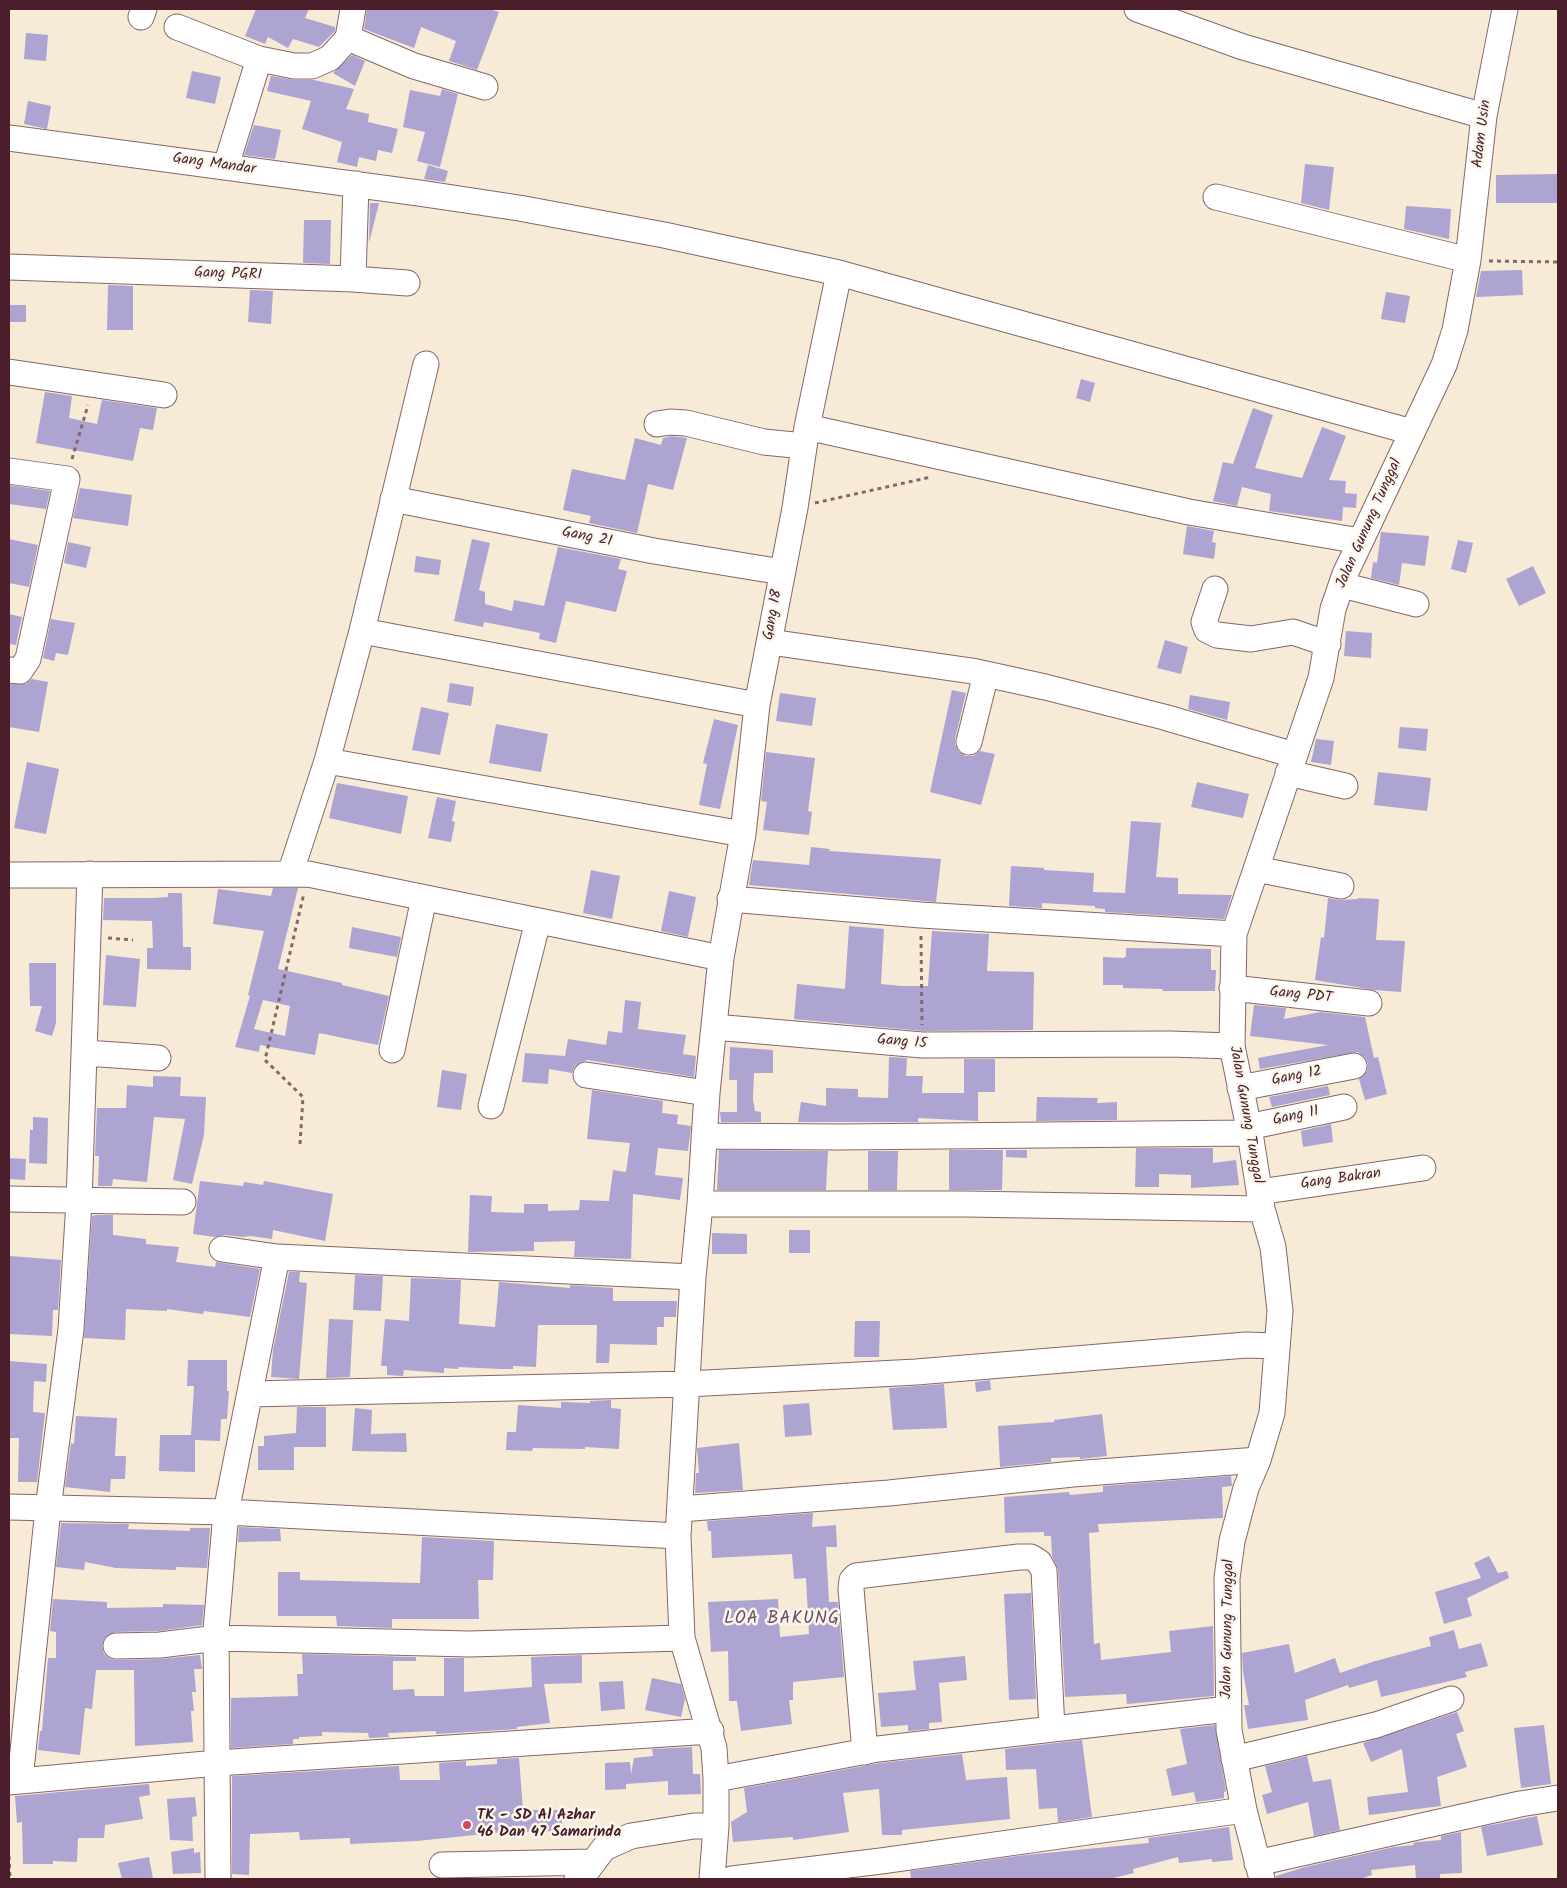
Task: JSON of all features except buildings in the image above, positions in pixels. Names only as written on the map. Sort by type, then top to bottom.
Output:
[{"type":"street","points":[[177,27],[259,59],[294,66],[312,66],[330,58],[348,38],[353,9]]},
{"type":"street","points":[[1137,9],[1243,47],[1484,116]]},
{"type":"street","name":"Adam Usin","points":[[1468,260],[1484,116],[1505,9]]},
{"type":"street","points":[[348,38],[414,66],[485,87]]},
{"type":"street","points":[[226,166],[259,59]]},
{"type":"street","name":"Gang Mandar","points":[[9,138],[419,193],[519,208],[654,234],[839,273],[1412,432]]},
{"type":"street","points":[[352,280],[356,184]]},
{"type":"street","points":[[1216,197],[1468,260]]},
{"type":"street","name":"Jalan Gunung Tunggal","points":[[1259,1871],[1234,1760],[1228,1709],[1227,1578],[1232,1541],[1246,1488],[1258,1460],[1272,1412],[1280,1311],[1273,1247],[1260,1200],[1249,1130],[1232,1046],[1234,934],[1321,678],[1333,609],[1360,541],[1444,365],[1455,330],[1468,260]]},
{"type":"street","name":"Gang PGRI","points":[[9,267],[407,283]]},
{"type":"street","name":"Gang 18","points":[[712,1879],[716,1826],[716,1779],[711,1732],[682,1638],[678,1536],[706,1093],[721,958],[730,898],[743,834],[757,705],[795,508],[806,437],[839,273]]},
{"type":"street","points":[[299,874],[326,761],[362,631],[426,364]]},
{"type":"street","points":[[9,372],[164,395]]},
{"type":"street","points":[[657,424],[670,422],[686,423],[764,442],[806,437],[1190,512],[1360,541]]},
{"type":"street","points":[[9,471],[66,479],[28,659],[20,671],[9,670]]},
{"type":"street","name":"Gang 21","points":[[393,499],[644,549],[782,572]]},
{"type":"street","points":[[1342,584],[1416,604]]},
{"type":"street","points":[[1215,588],[1204,622],[1207,630],[1217,635],[1250,639],[1293,632],[1328,644]]},
{"type":"street","points":[[362,631],[757,705]]},
{"type":"street","points":[[770,642],[986,674],[1164,717],[1345,786]]},
{"type":"street","points":[[969,742],[986,674]]},
{"type":"street","points":[[326,761],[743,834]]},
{"type":"street","points":[[1256,869],[1341,886]]},
{"type":"street","points":[[90,874],[80,1202],[71,1328],[15,1781],[217,1763],[711,1732]]},
{"type":"street","points":[[9,875],[299,874],[721,958]]},
{"type":"street","points":[[392,1050],[424,898]]},
{"type":"street","points":[[730,898],[920,915],[1234,934]]},
{"type":"street","points":[[490,1106],[538,921]]},
{"type":"street","name":"Gang PDT","points":[[1232,988],[1369,1003]]},
{"type":"street","name":"Gang 15","points":[[714,1026],[922,1045],[1090,1046],[1170,1044],[1232,1046]]},
{"type":"street","points":[[86,1053],[158,1058]]},
{"type":"street","name":"Gang 12","points":[[1240,1088],[1354,1066]]},
{"type":"street","points":[[586,1075],[706,1093]]},
{"type":"street","name":"Gang 11","points":[[704,1136],[838,1138],[1249,1130],[1344,1107]]},
{"type":"street","name":"Gang Bakran","points":[[700,1204],[966,1204],[1260,1200],[1423,1168]]},
{"type":"street","points":[[9,1199],[80,1202],[183,1202]]},
{"type":"street","points":[[222,1249],[277,1258],[693,1277]]},
{"type":"street","points":[[218,1879],[216,1638],[226,1512],[277,1258]]},
{"type":"street","points":[[250,1394],[687,1384],[916,1372],[1246,1345],[1277,1346]]},
{"type":"street","points":[[680,1509],[888,1493],[1073,1474],[1258,1460]]},
{"type":"street","points":[[9,1507],[226,1512],[678,1536]]},
{"type":"street","points":[[865,1752],[850,1589],[852,1580],[856,1576],[1018,1557],[1032,1557],[1039,1562],[1044,1571],[1052,1729]]},
{"type":"street","points":[[116,1646],[160,1645],[216,1638],[470,1644],[682,1638]]},
{"type":"street","points":[[1234,1760],[1376,1725],[1450,1699]]},
{"type":"street","points":[[716,1779],[865,1752],[1228,1709]]},
{"type":"street","points":[[1259,1871],[1520,1804],[1558,1798]]},
{"type":"street","points":[[732,1879],[880,1861],[1244,1810]]},
{"type":"street","points":[[442,1865],[585,1871],[604,1848],[631,1836],[694,1826],[716,1826]]},
{"type":"path","points":[[1468,260],[1558,262]]},
{"type":"path","points":[[66,479],[94,385]]},
{"type":"path","points":[[795,508],[939,475]]},
{"type":"path","points":[[299,874],[265,1060],[303,1097],[300,1144]]},
{"type":"path","points":[[920,915],[922,1045]]},
{"type":"path","points":[[9,1856],[10,1879]]},
{"type":"place","name":"TK - SD Al Azhar 46 Dan 47 Samarinda","points":[[467,1825]]},
{"type":"district","name":"LOA BAKUNG","points":[[782,1620]]}]
